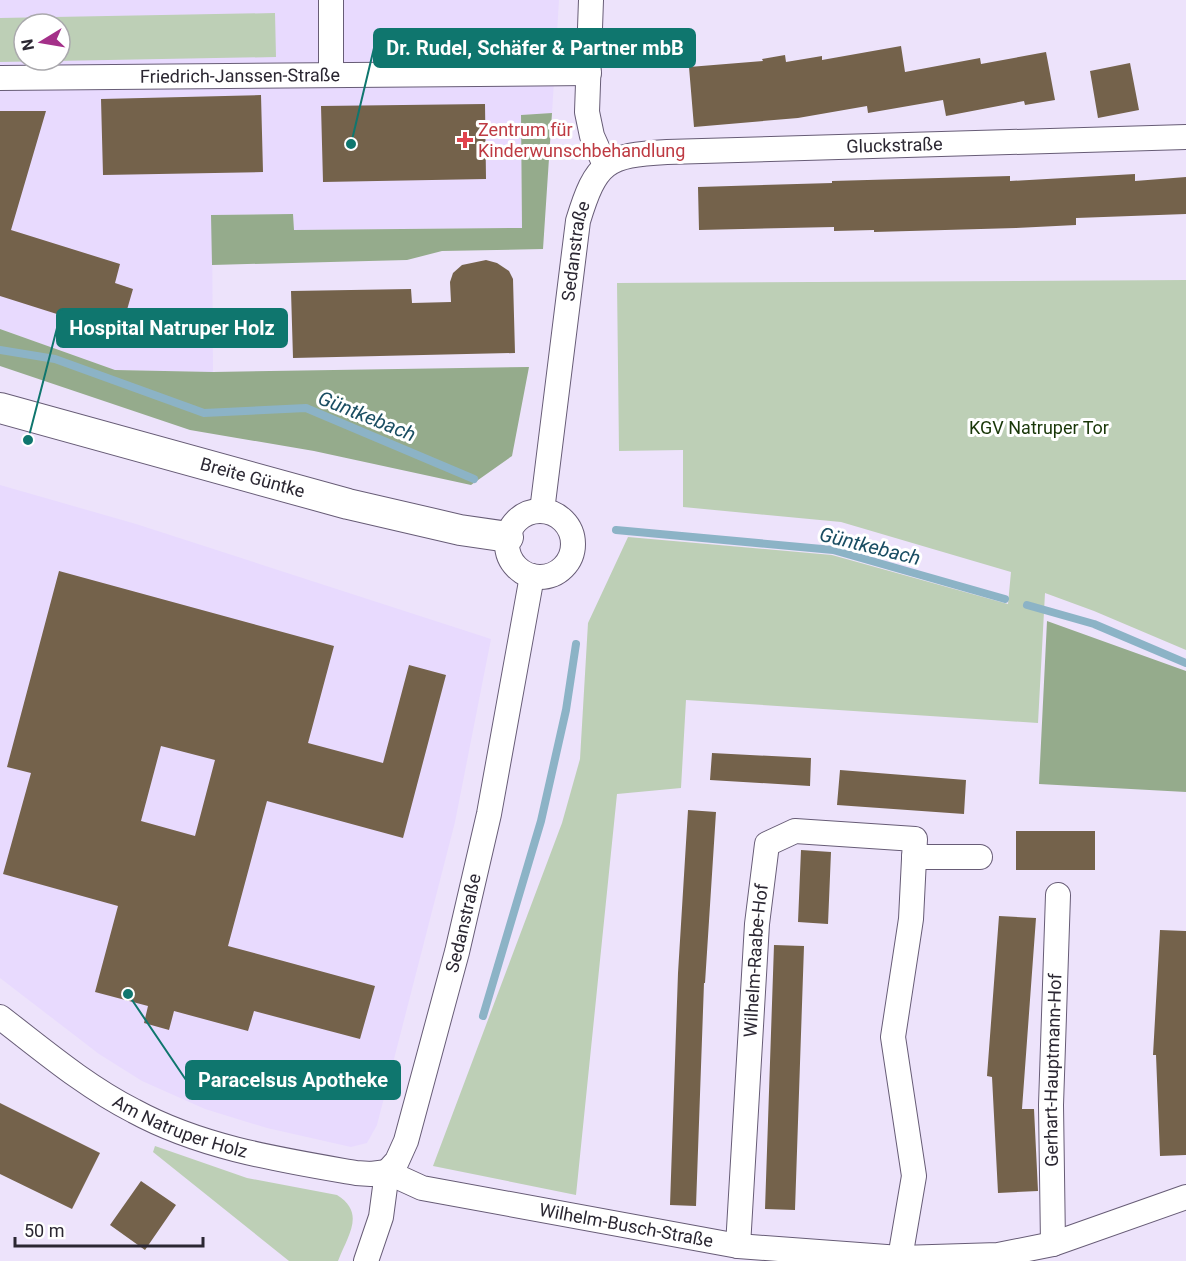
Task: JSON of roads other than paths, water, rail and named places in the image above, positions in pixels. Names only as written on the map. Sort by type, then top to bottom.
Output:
[{"type":"street","points":[[331,0],[331,75]]},
{"type":"street","points":[[591,0],[587,112],[592,136],[605,165]]},
{"type":"street","name":"Friedrich-Janssen-Straße","points":[[0,78],[589,73]]},
{"type":"street","name":"Gluckstraße","points":[[605,165],[622,157],[667,152],[1186,137]]},
{"type":"street","name":"Sedanstraße","points":[[542,511],[578,221],[588,189],[605,165]]},
{"type":"street","name":"Breite Güntke","points":[[0,408],[348,504],[460,530],[508,537]]},
{"type":"street","points":[[542,511],[555,514],[565,522],[572,532],[574,548],[568,563],[560,571],[546,577],[532,576],[522,572],[513,563],[508,549],[508,537],[516,522],[527,514],[542,511]]},
{"type":"street","name":"Sedanstraße","points":[[366,1261],[381,1217],[387,1172],[397,1161],[406,1141],[458,952],[489,814],[532,576]]},
{"type":"street","name":"Wilhelm-Raabe-Hof","points":[[738,1246],[757,924],[767,844],[795,831],[915,839],[914,857]]},
{"type":"street","points":[[900,1258],[914,1176],[893,1038],[911,919],[914,857],[980,857]]},
{"type":"street","name":"Gerhart-Hauptmann-Hof","points":[[1053,1244],[1051,1105],[1058,895]]},
{"type":"street","name":"Am Natruper Holz","points":[[0,1017],[86,1083],[135,1112],[195,1138],[263,1156],[333,1169],[371,1174],[387,1172]]},
{"type":"street","name":"Wilhelm-Busch-Straße","points":[[387,1172],[422,1188],[738,1246],[900,1258],[998,1255],[1053,1244],[1186,1197]]},
{"type":"waterway","name":"Güntkebach","points":[[0,350],[55,359],[204,413],[306,408],[474,479]]},
{"type":"waterway","name":"Güntkebach","points":[[616,530],[833,550],[1005,599]]},
{"type":"waterway","name":"Güntkebach","points":[[1027,605],[1094,624],[1186,663]]},
{"type":"waterway","points":[[483,1016],[541,821],[566,710],[576,644]]},
{"type":"place","name":"Zentrum für Kinderwunschbehandlung","points":[[465,140]]},
{"type":"place","name":"Dr. Rudel, Schäfer & Partner mbB","points":[[351,144]]},
{"type":"place","name":"Hospital Natruper Holz","points":[[28,440]]},
{"type":"place","name":"Paracelsus Apotheke","points":[[128,994]]},
{"type":"park label","name":"KGV Natruper Tor","points":[[1039,428]]}]
